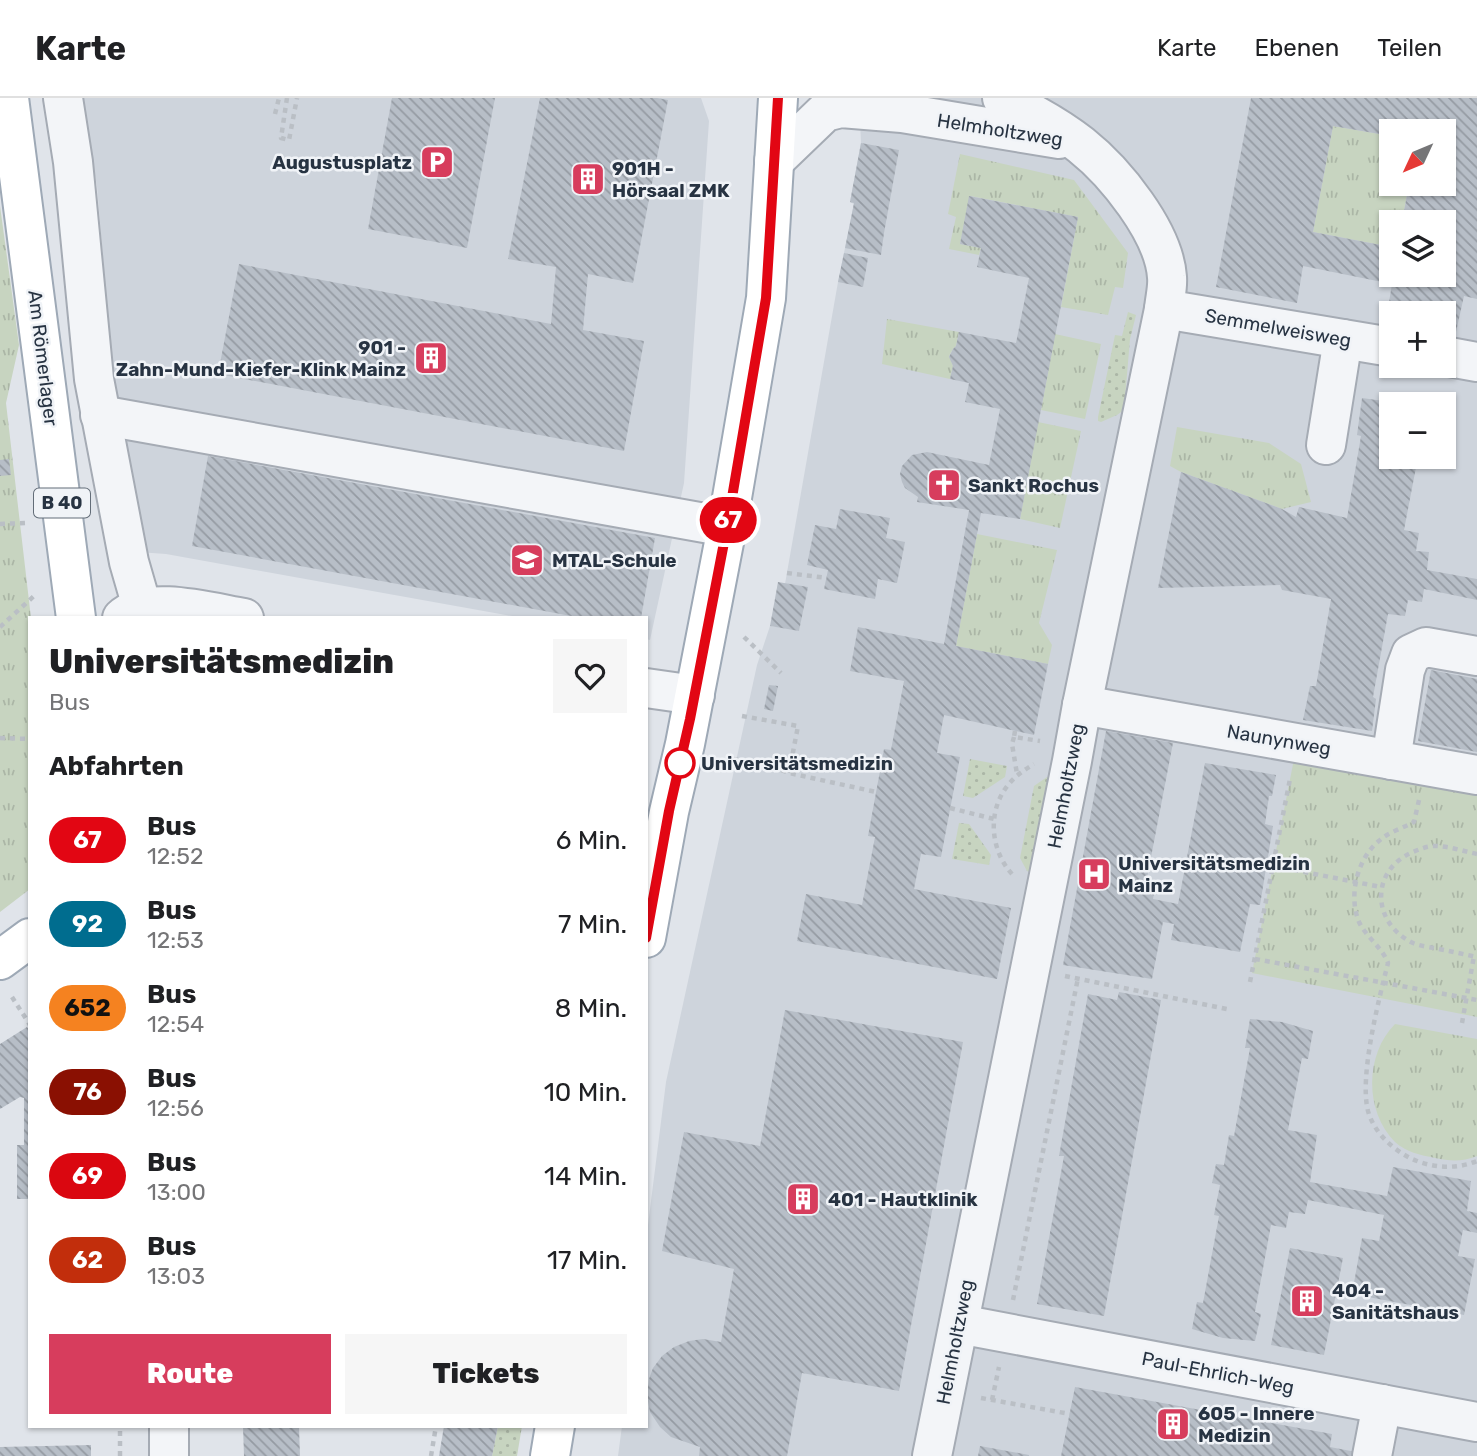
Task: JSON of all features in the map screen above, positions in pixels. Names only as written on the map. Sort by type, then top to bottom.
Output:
[{"type":"main road","name":"Am Römerlager","points":[[9,98],[76,616]]},
{"type":"main road","points":[[648,915],[657,810],[695,695],[766,298],[778,98]]},
{"type":"main road","points":[[0,960],[28,939]]},
{"type":"main road","points":[[550,1456],[555,1428]]},
{"type":"street","points":[[63,98],[74,162],[94,379],[129,562],[126,614],[163,606],[230,616]]},
{"type":"street","name":"Helmholtzweg","points":[[932,1456],[1164,309],[1167,276],[1160,246],[1144,217],[1118,182],[1078,143],[1029,111],[1003,98]]},
{"type":"street","name":"Helmholtzweg","points":[[774,161],[825,112],[841,108],[902,113],[1078,143]]},
{"type":"street","name":"Semmelweisweg","points":[[1164,309],[1379,345]]},
{"type":"street","points":[[1326,445],[1343,339]]},
{"type":"street","points":[[1456,358],[1477,362]]},
{"type":"street","points":[[100,415],[727,527]]},
{"type":"street","points":[[1405,762],[1405,670],[1411,654],[1426,647],[1477,656]]},
{"type":"street","points":[[648,688],[695,695]]},
{"type":"street","name":"Naunynweg","points":[[1082,705],[1477,775]]},
{"type":"street","name":"Paul-Ehrlich-Weg","points":[[959,1324],[1477,1422]]},
{"type":"street","points":[[1372,1456],[1382,1404]]},
{"type":"street","points":[[169,1428],[169,1456]]},
{"type":"path","points":[[275,114],[279,98]]},
{"type":"path","points":[[287,98],[281,138],[289,139],[297,98]]},
{"type":"path","points":[[0,524],[25,523]]},
{"type":"path","points":[[787,573],[827,579]]},
{"type":"path","points":[[0,627],[34,596]]},
{"type":"path","points":[[740,633],[780,673]]},
{"type":"path","points":[[742,716],[798,726],[789,773]]},
{"type":"path","points":[[1017,774],[1012,744],[1014,734],[1028,739]]},
{"type":"path","points":[[0,738],[28,739]]},
{"type":"path","points":[[1250,982],[1297,743]]},
{"type":"path","points":[[733,759],[765,764],[789,773],[876,792]]},
{"type":"path","points":[[1044,895],[1028,888],[1006,869],[997,848],[994,819],[999,799],[1017,774],[1035,763],[1057,759],[1072,761]]},
{"type":"path","points":[[1405,762],[1419,803],[1414,822],[1375,844],[1359,870],[1356,883],[1359,921],[1388,963],[1366,1077],[1368,1110],[1389,1145],[1418,1162],[1460,1167],[1477,1161]]},
{"type":"path","points":[[950,808],[994,819]]},
{"type":"path","points":[[1462,1023],[1476,956],[1415,944],[1401,935],[1386,917],[1381,903],[1381,887],[1390,868],[1398,860],[1420,849],[1434,846],[1477,854]]},
{"type":"path","points":[[1274,866],[1381,887]]},
{"type":"path","points":[[1255,958],[1477,1000]]},
{"type":"path","points":[[1030,968],[1227,1009]]},
{"type":"path","points":[[1006,1333],[1078,978]]},
{"type":"path","points":[[12,997],[28,1022]]},
{"type":"path","points":[[945,1391],[1070,1414]]},
{"type":"path","points":[[120,1428],[120,1456]]},
{"type":"path","points":[[431,1456],[436,1428]]},
{"type":"shaded area","points":[[80,98],[701,98],[709,121],[684,483],[650,640],[648,616],[512,616],[166,554],[138,552],[113,380],[97,186]]},
{"type":"shaded area","name":"Universitätsmedizin Mainz","points":[[859,98],[1477,98],[1477,1456],[618,1456],[622,1428],[648,1428],[648,1225],[666,1082],[757,665],[770,626],[799,630],[807,587],[785,584],[854,204],[850,202],[861,143]]},
{"type":"green space","points":[[1333,126],[1379,134],[1379,196],[1407,196],[1404,210],[1379,210],[1379,245],[1313,232]]},
{"type":"green space","points":[[960,154],[1074,180],[1128,253],[1123,288],[1115,287],[1108,315],[1061,307],[1078,217],[970,196],[960,244],[981,248],[979,255],[949,249],[956,217],[948,214]]},
{"type":"green space","points":[[0,206],[19,345],[6,403],[31,616],[28,616],[28,891],[0,912]]},
{"type":"green space","points":[[1128,312],[1136,315],[1130,339],[1124,410],[1101,422],[1098,417],[1115,335],[1122,336]]},
{"type":"green space","points":[[887,319],[959,332],[956,346],[949,356],[953,366],[950,379],[882,364]]},
{"type":"green space","points":[[1055,334],[1101,344],[1085,419],[1041,410]]},
{"type":"green space","points":[[1038,422],[1081,431],[1060,528],[1020,519]]},
{"type":"green space","points":[[1177,427],[1269,443],[1301,464],[1311,502],[1282,509],[1170,466]]},
{"type":"green space","points":[[977,534],[1057,550],[1039,623],[1052,645],[1048,664],[956,646]]},
{"type":"green space","points":[[970,759],[1007,766],[1005,777],[973,798],[963,796]]},
{"type":"green space","points":[[1294,759],[1477,793],[1477,1017],[1252,973]]},
{"type":"green space","points":[[1047,777],[1051,778],[1032,873],[1027,871],[1020,858],[1034,786]]},
{"type":"green space","points":[[959,823],[969,824],[991,855],[989,865],[952,859]]},
{"type":"green space","points":[[1395,1024],[1477,1039],[1477,1156],[1451,1160],[1419,1154],[1399,1145],[1385,1129],[1373,1099],[1372,1083],[1378,1051]]},
{"type":"green space","points":[[498,1428],[522,1428],[517,1456],[492,1456]]},
{"type":"building","points":[[392,98],[495,98],[467,248],[368,229]]},
{"type":"building","name":"901 - Zahn-Mund-Kiefer-Klink Mainz","points":[[540,98],[668,100],[633,283],[588,274],[583,330],[644,341],[624,451],[218,374],[239,264],[551,324],[556,267],[508,259]]},
{"type":"building","points":[[1251,98],[1477,98],[1477,299],[1464,296],[1456,332],[1456,301],[1389,301],[1392,287],[1456,287],[1456,210],[1404,210],[1407,196],[1456,196],[1456,119],[1379,119],[1379,134],[1333,126],[1313,232],[1379,245],[1379,281],[1303,266],[1297,303],[1216,287]]},
{"type":"building","points":[[861,143],[899,150],[881,255],[845,248],[854,203],[850,202]]},
{"type":"building","points":[[969,196],[1078,217],[1020,519],[981,513],[956,646],[1048,664],[1034,735],[944,715],[937,753],[960,757],[941,857],[921,854],[914,889],[1011,908],[997,979],[797,941],[806,894],[862,905],[875,837],[868,836],[884,749],[891,750],[904,681],[850,671],[858,627],[944,644],[969,510],[917,502],[918,497],[905,488],[902,482],[902,466],[912,455],[927,452],[989,465],[1000,409],[965,402],[969,383],[950,379],[953,366],[949,357],[956,346],[959,332],[1016,343],[1029,278],[977,267],[981,248],[960,244]]},
{"type":"building","points":[[844,253],[868,258],[863,287],[838,282]]},
{"type":"building","points":[[1362,398],[1379,400],[1379,469],[1416,469],[1404,530],[1419,533],[1416,551],[1429,552],[1427,570],[1477,579],[1477,600],[1424,589],[1422,602],[1408,600],[1405,616],[1388,614],[1373,697],[1376,699],[1372,731],[1303,720],[1310,686],[1316,686],[1331,599],[1282,590],[1280,585],[1158,588],[1181,472],[1282,509],[1296,517],[1299,507],[1347,518],[1361,436],[1357,435]]},
{"type":"building","points":[[208,456],[655,538],[641,616],[571,616],[192,546]]},
{"type":"building","points":[[9,459],[11,475],[0,476],[0,460]]},
{"type":"building","points":[[840,509],[890,518],[886,538],[905,542],[897,583],[878,579],[875,599],[824,589],[828,570],[807,565],[815,525],[836,529]]},
{"type":"building","points":[[778,582],[808,587],[799,631],[770,626]]},
{"type":"building","points":[[1431,670],[1477,679],[1477,752],[1418,741]]},
{"type":"building","points":[[769,685],[778,686],[773,711],[764,709]]},
{"type":"building","points":[[1106,731],[1173,743],[1147,878],[1156,880],[1153,899],[1178,904],[1205,763],[1276,775],[1272,796],[1269,796],[1265,824],[1273,826],[1260,905],[1250,904],[1240,952],[1171,940],[1174,924],[1163,922],[1152,979],[1063,965]]},
{"type":"building","points":[[1119,992],[1161,1000],[1104,1316],[1037,1304],[1064,1156],[1059,1156],[1088,994],[1117,1000]]},
{"type":"building","name":"401 - Hautklinik","points":[[785,1010],[963,1042],[899,1391],[802,1373],[787,1456],[699,1456],[700,1447],[671,1437],[660,1427],[650,1412],[648,1401],[649,1379],[662,1356],[689,1341],[703,1339],[721,1342],[734,1269],[662,1251],[684,1132],[760,1146]]},
{"type":"building","points":[[1250,1019],[1282,1022],[1313,1031],[1308,1059],[1302,1058],[1288,1130],[1317,1135],[1310,1182],[1387,1196],[1393,1167],[1471,1181],[1467,1211],[1477,1213],[1477,1233],[1463,1230],[1458,1256],[1475,1259],[1464,1315],[1352,1294],[1362,1238],[1379,1241],[1384,1215],[1308,1200],[1305,1214],[1289,1212],[1286,1228],[1271,1225],[1255,1312],[1261,1314],[1255,1341],[1223,1338],[1192,1329],[1197,1302],[1203,1303],[1219,1216],[1214,1215],[1220,1185],[1212,1183],[1216,1164],[1224,1165],[1229,1135],[1234,1136],[1250,1048],[1245,1048]]},
{"type":"building","points":[[28,1028],[28,1199],[17,1199],[17,1145],[24,1145],[24,1098],[20,1097],[0,1109],[0,1044]]},
{"type":"building","name":"404 - Sanitätshaus","points":[[1290,1248],[1343,1258],[1324,1355],[1271,1345]]},
{"type":"building","name":"605 - Innere Medizin","points":[[1075,1387],[1332,1434],[1330,1447],[1356,1452],[1355,1456],[1061,1456]]},
{"type":"building","points":[[243,1428],[299,1428],[300,1456],[244,1456]]},
{"type":"building","points":[[444,1428],[498,1428],[492,1456],[439,1456]]},
{"type":"building","points":[[91,1445],[91,1456],[0,1456],[0,1447]]},
{"type":"building","points":[[980,1446],[1029,1455],[1029,1456],[978,1456]]},
{"type":"bus line","name":"67","points":[[648,927],[727,527],[766,298],[778,98]]},
{"type":"place","name":"Augustusplatz","points":[[437,162]]},
{"type":"place","name":"901H - Hörsaal ZMK","points":[[588,179]]},
{"type":"place","name":"901 - Zahn-Mund-Kiefer-Klink Mainz","points":[[431,358]]},
{"type":"place","name":"Sankt Rochus","points":[[944,485]]},
{"type":"place","name":"MTAL-Schule","points":[[527,560]]},
{"type":"place","name":"Universitätsmedizin","points":[[680,763]]},
{"type":"place","name":"Universitätsmedizin Mainz","points":[[1094,874]]},
{"type":"place","name":"401 - Hautklinik","points":[[803,1199]]},
{"type":"place","name":"404 - Sanitätshaus","points":[[1307,1301]]},
{"type":"place","name":"605 - Innere Medizin","points":[[1173,1424]]}]
